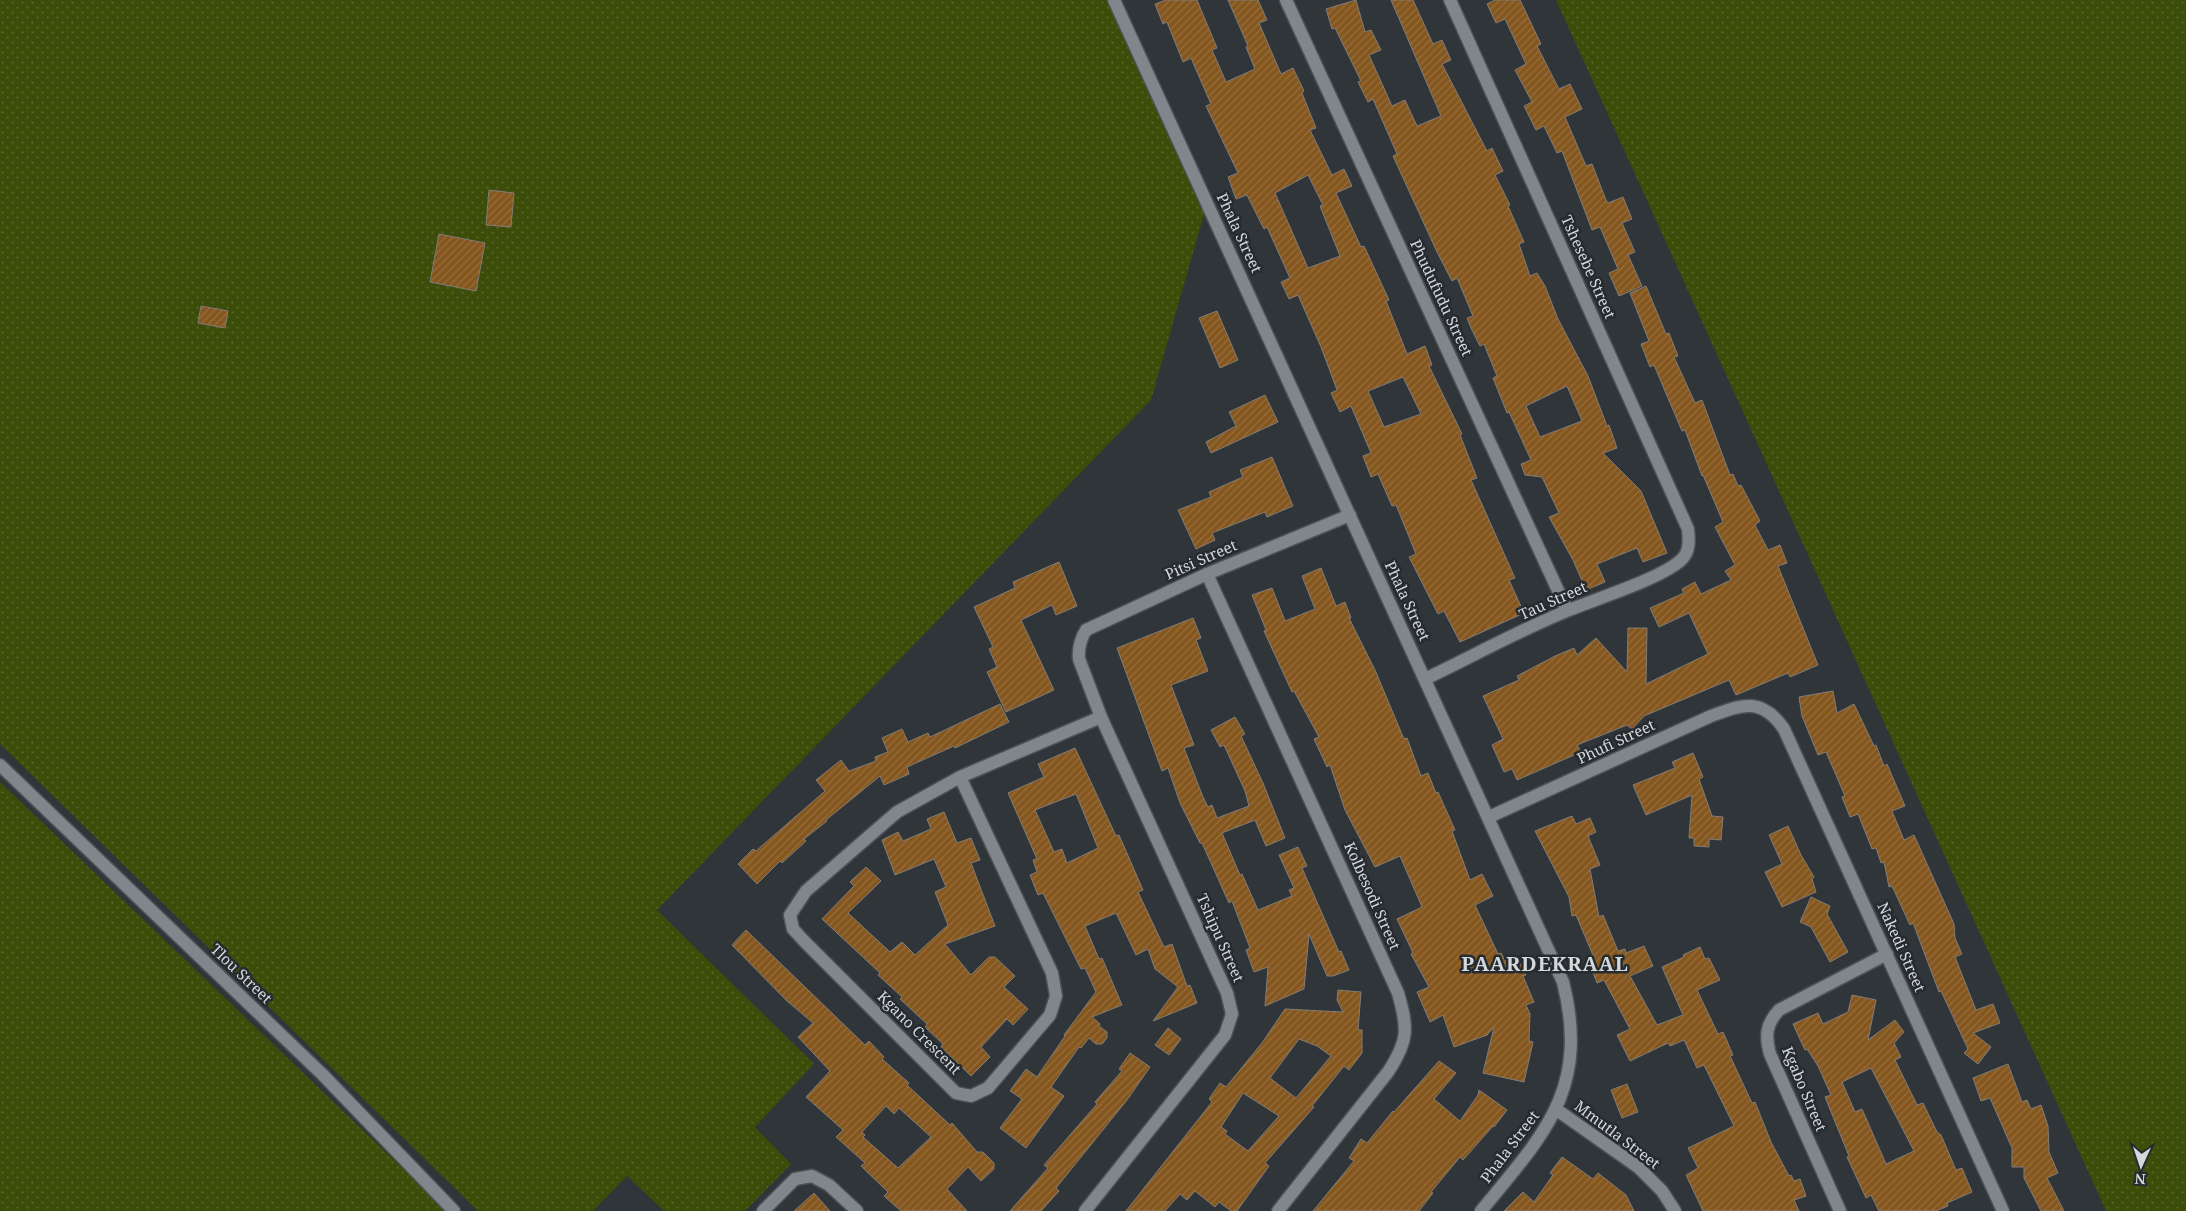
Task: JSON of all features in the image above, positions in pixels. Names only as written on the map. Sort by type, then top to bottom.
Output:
[{"type":"street","name":"Phala Street","points":[[1114,0],[1564,982],[1570,1008],[1572,1034],[1570,1060],[1556,1110],[1529,1152],[1481,1211]]},
{"type":"street","name":"Phudufudu Street","points":[[1286,0],[1567,610]]},
{"type":"street","name":"Tshesebe Street","points":[[1450,0],[1688,529],[1688,548]]},
{"type":"street","name":"Pitsi Street","points":[[1078,650],[1080,639],[1086,630],[1207,574],[1350,515]]},
{"type":"street","name":"Tau Street","points":[[1425,680],[1567,610],[1670,569],[1684,558],[1688,548]]},
{"type":"street","name":"Kolbesodi Street","points":[[1207,574],[1398,993],[1406,1032],[1397,1058],[1388,1072],[1278,1211]]},
{"type":"street","name":"Tshipu Street","points":[[1078,650],[1079,659],[1100,717],[1227,993],[1232,1014],[1225,1035],[1085,1211]]},
{"type":"street","name":"Phufi Street","points":[[1489,817],[1711,716],[1740,705],[1759,707]]},
{"type":"street","name":"Nakedi Street","points":[[1759,707],[1774,715],[1784,729],[2003,1211]]},
{"type":"street","name":"Kgano Crescent","points":[[960,777],[1052,973],[1056,996],[1050,1015],[1013,1059],[988,1088],[971,1096],[956,1093],[805,942],[793,929],[790,915],[806,891],[897,812],[960,777],[1100,717]]},
{"type":"street","name":"Tlou Street","points":[[0,765],[323,1075],[454,1211]]},
{"type":"street","name":"Kgabo Street","points":[[1840,1211],[1770,1054],[1767,1031],[1771,1019],[1779,1010],[1887,954]]},
{"type":"street","name":"Mmutla Street","points":[[1556,1110],[1638,1167],[1662,1191],[1675,1211]]},
{"type":"street","points":[[763,1211],[795,1179],[812,1176],[829,1185],[857,1211]]},
{"type":"green space","points":[[0,0],[1112,0],[1208,200],[1151,400],[657,910],[814,1064],[755,1127],[791,1164],[745,1211],[664,1211],[627,1176],[593,1211],[478,1211],[0,744]]},
{"type":"green space","points":[[1556,0],[2186,0],[2186,1211],[2106,1211]]},
{"type":"green space","points":[[0,782],[447,1211],[0,1211]]},
{"type":"building","points":[[1166,0],[1197,0],[1217,48],[1212,50],[1226,82],[1255,69],[1246,47],[1248,46],[1228,0],[1258,0],[1267,20],[1259,23],[1281,74],[1293,68],[1304,91],[1302,93],[1316,128],[1310,130],[1332,175],[1344,169],[1352,186],[1336,193],[1361,247],[1364,246],[1389,300],[1386,301],[1407,354],[1425,346],[1432,365],[1429,366],[1462,434],[1460,435],[1477,478],[1471,480],[1515,578],[1509,580],[1524,613],[1460,642],[1444,611],[1438,614],[1409,557],[1416,554],[1396,505],[1392,506],[1378,474],[1371,477],[1363,456],[1371,453],[1351,406],[1340,412],[1331,393],[1337,390],[1321,347],[1298,295],[1289,299],[1281,282],[1290,278],[1267,227],[1264,229],[1247,195],[1236,199],[1228,177],[1238,173],[1206,106],[1211,104],[1191,58],[1183,62],[1167,22],[1163,24],[1155,4]],"holes":[[[1308,175],[1323,205],[1320,206],[1340,256],[1308,268],[1275,193]],[[1403,377],[1421,414],[1384,427],[1368,391]]]},
{"type":"building","points":[[1356,0],[1365,32],[1371,30],[1381,50],[1369,55],[1392,106],[1405,100],[1417,126],[1441,116],[1391,0],[1413,0],[1433,44],[1442,40],[1451,60],[1442,64],[1487,151],[1492,148],[1503,171],[1495,175],[1510,205],[1508,206],[1524,242],[1519,244],[1530,276],[1537,273],[1545,286],[1558,319],[1588,376],[1607,426],[1609,425],[1617,448],[1603,453],[1641,491],[1667,553],[1643,562],[1637,548],[1597,564],[1605,582],[1586,590],[1573,560],[1549,517],[1559,513],[1542,477],[1525,475],[1521,464],[1531,460],[1509,412],[1507,413],[1493,378],[1497,376],[1484,344],[1480,346],[1471,328],[1467,318],[1473,316],[1457,278],[1452,281],[1437,252],[1393,156],[1397,154],[1373,99],[1368,102],[1358,82],[1361,81],[1335,28],[1332,29],[1326,9]],"holes":[[[1567,386],[1582,421],[1540,437],[1526,406]]]},
{"type":"building","points":[[1495,0],[1520,0],[1541,44],[1537,46],[1559,89],[1570,84],[1582,109],[1565,117],[1586,166],[1592,164],[1608,203],[1623,197],[1632,219],[1622,223],[1635,252],[1628,255],[1642,286],[1619,296],[1609,273],[1618,269],[1600,227],[1592,230],[1562,151],[1557,153],[1544,126],[1536,130],[1524,106],[1532,102],[1515,70],[1526,64],[1505,19],[1496,23],[1487,4]]},
{"type":"building","points":[[489,190],[514,193],[511,227],[486,225]]},
{"type":"building","points":[[439,234],[485,243],[476,291],[430,282]]},
{"type":"building","points":[[1646,286],[1666,334],[1669,333],[1678,356],[1674,357],[1695,403],[1702,400],[1730,475],[1733,474],[1738,486],[1741,485],[1760,521],[1755,525],[1768,550],[1780,545],[1787,563],[1778,566],[1818,665],[1790,677],[1788,673],[1736,695],[1729,680],[1644,716],[1632,729],[1627,725],[1577,745],[1581,752],[1517,780],[1512,769],[1504,772],[1492,745],[1503,739],[1483,696],[1519,680],[1517,676],[1555,656],[1574,648],[1577,655],[1596,638],[1627,672],[1628,628],[1647,628],[1646,684],[1708,654],[1689,613],[1659,627],[1650,608],[1684,593],[1682,589],[1695,582],[1701,594],[1731,580],[1725,571],[1735,565],[1715,527],[1723,522],[1702,476],[1685,430],[1682,431],[1654,365],[1650,367],[1641,344],[1649,341],[1630,293]]},
{"type":"building","points":[[201,306],[228,311],[225,328],[198,323]]},
{"type":"building","points":[[1217,311],[1238,360],[1220,368],[1199,318]]},
{"type":"building","points":[[1265,395],[1278,422],[1211,453],[1206,442],[1236,426],[1229,412]]},
{"type":"building","points":[[1272,457],[1293,506],[1267,517],[1265,512],[1212,533],[1215,540],[1196,549],[1178,510],[1211,497],[1209,492],[1243,477],[1240,470]]},
{"type":"building","points":[[1059,562],[1077,606],[1056,615],[1052,605],[1021,620],[1054,690],[1006,712],[987,672],[997,667],[989,649],[993,647],[974,607],[1015,588],[1013,582]]},
{"type":"building","points":[[1321,568],[1336,606],[1345,602],[1351,618],[1349,618],[1375,670],[1404,739],[1407,738],[1421,776],[1428,773],[1436,793],[1438,792],[1455,830],[1452,831],[1470,880],[1482,874],[1493,896],[1475,905],[1498,954],[1501,953],[1505,961],[1517,956],[1526,975],[1523,976],[1534,1002],[1526,1005],[1530,1014],[1529,1041],[1533,1042],[1524,1082],[1483,1073],[1494,1027],[1487,1035],[1454,1047],[1443,1015],[1430,1022],[1417,992],[1429,987],[1411,954],[1413,953],[1397,919],[1422,907],[1400,856],[1375,867],[1345,810],[1330,765],[1327,767],[1314,739],[1319,737],[1294,691],[1292,692],[1264,631],[1266,630],[1252,595],[1272,588],[1285,621],[1315,609],[1302,576]]},
{"type":"building","points":[[1193,618],[1201,638],[1196,640],[1208,671],[1171,685],[1194,745],[1184,748],[1203,797],[1208,807],[1212,805],[1217,818],[1249,806],[1245,791],[1224,745],[1220,747],[1211,730],[1235,717],[1245,734],[1241,736],[1263,783],[1285,838],[1266,846],[1255,820],[1222,833],[1240,875],[1242,874],[1258,910],[1292,896],[1289,890],[1294,888],[1279,855],[1298,847],[1307,866],[1302,868],[1339,952],[1341,951],[1349,970],[1333,976],[1327,976],[1309,934],[1304,989],[1265,1006],[1268,967],[1254,972],[1246,950],[1250,948],[1232,901],[1229,903],[1202,843],[1200,843],[1180,803],[1168,768],[1162,771],[1117,648]]},
{"type":"building","points":[[1833,691],[1837,713],[1854,704],[1874,746],[1876,745],[1884,766],[1887,764],[1905,806],[1892,811],[1904,840],[1914,835],[1954,924],[1955,938],[1962,954],[1955,957],[1976,1010],[1993,1004],[2000,1023],[1973,1033],[1991,1047],[1978,1064],[1964,1053],[1968,1049],[1941,991],[1939,992],[1913,923],[1910,925],[1892,886],[1889,887],[1884,862],[1881,863],[1876,848],[1872,849],[1858,814],[1850,817],[1842,797],[1845,796],[1826,752],[1818,755],[1802,716],[1799,697]]},
{"type":"building","points":[[1000,704],[1009,722],[955,748],[954,746],[907,767],[909,774],[884,785],[880,776],[804,839],[806,841],[782,863],[780,861],[757,884],[738,864],[753,849],[756,851],[825,791],[816,780],[841,760],[849,771],[876,761],[875,757],[888,752],[882,738],[902,729],[908,742],[928,733],[930,737]]},
{"type":"building","points":[[1075,748],[1116,836],[1119,835],[1143,890],[1138,892],[1164,947],[1172,944],[1187,986],[1190,985],[1197,1003],[1153,1021],[1178,987],[1155,969],[1148,949],[1136,955],[1116,913],[1085,926],[1099,959],[1102,958],[1122,1005],[1092,1017],[1107,1032],[1107,1038],[1102,1044],[1096,1044],[1089,1038],[1081,1048],[1079,1047],[1051,1087],[1064,1096],[1026,1148],[1000,1128],[1022,1099],[1010,1091],[1026,1069],[1037,1077],[1064,1035],[1096,992],[1085,968],[1081,969],[1043,893],[1038,895],[1030,875],[1037,872],[1033,860],[1037,859],[1008,793],[1044,777],[1038,764]],"holes":[[[1076,794],[1098,848],[1067,863],[1062,849],[1054,852],[1035,810]]]},
{"type":"building","points":[[1693,753],[1703,777],[1699,779],[1712,816],[1723,817],[1721,840],[1709,839],[1709,847],[1694,846],[1694,838],[1689,838],[1692,795],[1646,815],[1633,785],[1675,768],[1672,762]]},
{"type":"building","points":[[944,812],[957,843],[971,838],[980,860],[971,863],[995,926],[945,944],[971,975],[989,957],[995,957],[1015,976],[1004,987],[1028,1009],[1013,1025],[1007,1019],[981,1047],[990,1057],[971,1076],[941,1047],[943,1044],[925,1027],[927,1024],[900,999],[902,997],[878,975],[880,973],[822,919],[854,886],[850,882],[866,867],[881,881],[848,913],[890,952],[902,942],[915,955],[948,925],[935,892],[946,887],[934,859],[895,875],[882,840],[898,832],[903,841],[931,829],[927,819]]},
{"type":"building","points":[[1572,816],[1576,824],[1590,818],[1596,832],[1588,836],[1600,865],[1590,869],[1599,917],[1603,915],[1618,951],[1625,949],[1626,953],[1644,946],[1653,966],[1630,976],[1657,1025],[1683,1015],[1662,967],[1700,947],[1705,959],[1709,958],[1720,980],[1697,990],[1718,1034],[1723,1032],[1733,1055],[1730,1056],[1752,1103],[1755,1102],[1771,1142],[1789,1176],[1791,1175],[1794,1181],[1800,1179],[1806,1196],[1794,1200],[1799,1211],[1703,1211],[1686,1175],[1698,1168],[1688,1148],[1734,1126],[1704,1065],[1697,1068],[1684,1040],[1670,1046],[1668,1043],[1630,1061],[1617,1035],[1630,1029],[1604,980],[1597,983],[1589,962],[1595,960],[1576,915],[1572,916],[1569,897],[1535,831]]},
{"type":"building","points":[[1788,826],[1801,855],[1814,877],[1812,879],[1816,892],[1782,907],[1765,872],[1782,864],[1769,835]]},
{"type":"building","points":[[1811,897],[1830,906],[1827,914],[1848,952],[1830,962],[1811,927],[1800,922]]},
{"type":"building","points":[[746,930],[865,1045],[869,1041],[884,1057],[882,1059],[909,1083],[907,1085],[950,1125],[952,1123],[977,1152],[983,1152],[994,1163],[994,1169],[981,1181],[968,1167],[947,1189],[967,1211],[901,1211],[884,1196],[888,1192],[861,1166],[865,1163],[836,1137],[843,1130],[806,1097],[830,1071],[798,1037],[813,1023],[787,1001],[732,945]],"holes":[[[886,1106],[894,1114],[899,1108],[931,1137],[898,1168],[863,1137],[865,1135],[862,1132]]]},
{"type":"building","points":[[1338,990],[1361,992],[1358,1030],[1362,1030],[1362,1053],[1349,1070],[1344,1066],[1312,1106],[1314,1107],[1265,1163],[1269,1166],[1237,1211],[1231,1211],[1219,1202],[1215,1207],[1195,1191],[1187,1200],[1180,1194],[1165,1211],[1126,1211],[1212,1102],[1209,1099],[1220,1083],[1226,1087],[1262,1043],[1285,1009],[1343,1012],[1337,1000]],"holes":[[[1299,1039],[1317,1046],[1331,1056],[1296,1098],[1270,1078]],[[1243,1093],[1279,1116],[1248,1151],[1225,1134],[1227,1131],[1221,1127]]]},
{"type":"building","points":[[1852,995],[1876,1000],[1868,1040],[1895,1020],[1904,1032],[1894,1043],[1901,1057],[1895,1060],[1917,1105],[1923,1103],[1937,1132],[1941,1135],[1956,1170],[1962,1168],[1972,1192],[1947,1203],[1948,1206],[1936,1211],[1879,1211],[1871,1195],[1866,1198],[1847,1157],[1849,1156],[1825,1097],[1831,1095],[1818,1066],[1807,1049],[1805,1050],[1793,1024],[1818,1013],[1823,1024],[1848,1012]],"holes":[[[1871,1068],[1914,1151],[1886,1164],[1862,1109],[1855,1112],[1842,1082]]]},
{"type":"building","points":[[1168,1028],[1181,1039],[1169,1055],[1155,1045]]},
{"type":"building","points":[[1130,1053],[1150,1067],[1127,1100],[1056,1188],[1059,1191],[1041,1211],[1010,1211],[1048,1168],[1044,1165],[1097,1104],[1095,1102],[1122,1071],[1119,1069]]},
{"type":"building","points":[[1439,1061],[1456,1073],[1434,1099],[1460,1121],[1478,1095],[1479,1090],[1507,1110],[1494,1127],[1463,1160],[1460,1157],[1431,1192],[1433,1193],[1419,1211],[1313,1211],[1354,1161],[1349,1158],[1361,1139],[1367,1143],[1393,1111]]},
{"type":"building","points":[[2008,1064],[2022,1102],[2027,1100],[2031,1109],[2041,1105],[2048,1126],[2049,1152],[2058,1173],[2047,1178],[2064,1211],[2041,1211],[2024,1178],[2024,1167],[2012,1167],[2012,1148],[1990,1098],[1981,1101],[1973,1078]]},
{"type":"building","points":[[1627,1084],[1638,1112],[1622,1118],[1611,1090]]},
{"type":"building","points":[[1562,1157],[1593,1179],[1598,1173],[1626,1195],[1634,1211],[1504,1211],[1523,1192],[1534,1202],[1553,1175],[1550,1173]]},
{"type":"building","points":[[814,1193],[830,1211],[794,1211]]},
{"type":"district","name":"PAARDEKRAAL","points":[[1545,964]]}]
